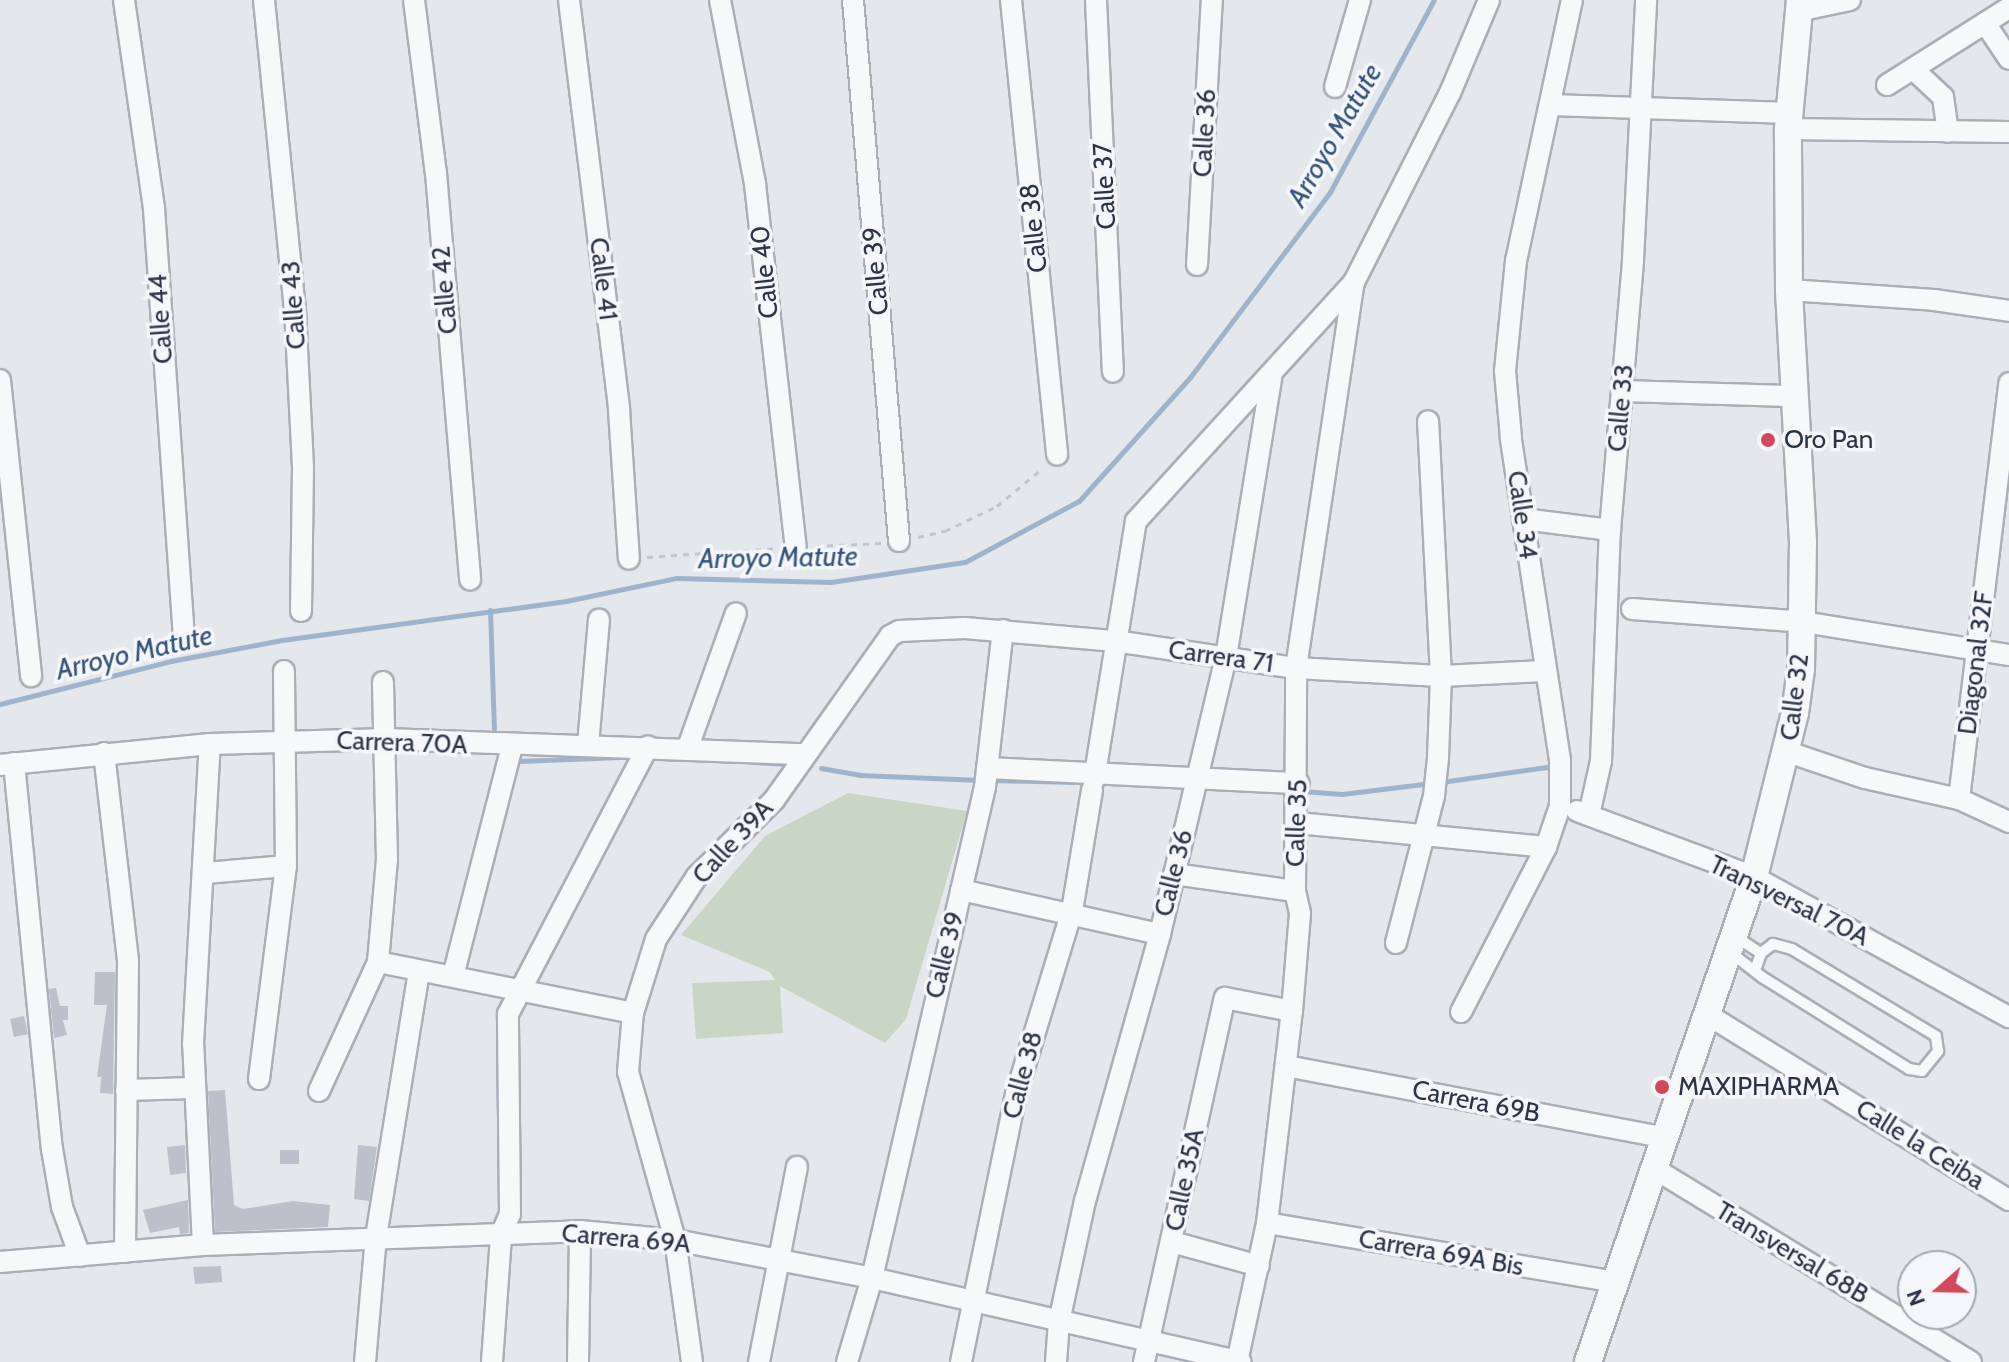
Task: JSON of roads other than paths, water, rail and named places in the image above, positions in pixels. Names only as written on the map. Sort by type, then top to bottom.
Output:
[{"type":"street","name":"Calle 44","points":[[124,0],[154,209],[184,639]]},
{"type":"street","name":"Calle 43","points":[[264,0],[295,309],[303,468],[301,611]]},
{"type":"street","name":"Calle 42","points":[[414,0],[436,173],[470,580]]},
{"type":"street","name":"Calle 41","points":[[569,0],[619,410],[629,559]]},
{"type":"street","name":"Calle 40","points":[[720,0],[755,184],[796,547]]},
{"type":"street","name":"Calle 39","points":[[853,0],[899,541]]},
{"type":"street","name":"Calle 38","points":[[1011,0],[1057,455]]},
{"type":"street","name":"Calle 37","points":[[1096,0],[1113,372]]},
{"type":"street","name":"Calle 36","points":[[1197,265],[1212,0]]},
{"type":"street","points":[[1335,87],[1360,0]]},
{"type":"street","points":[[1271,378],[1354,282],[1450,93],[1489,0]]},
{"type":"street","name":"Calle 34","points":[[1461,1012],[1546,847],[1560,806],[1560,760],[1544,671],[1505,371],[1516,261],[1572,0]]},
{"type":"street","name":"Calle 33","points":[[1589,815],[1601,761],[1610,530],[1624,391],[1646,0]]},
{"type":"street","points":[[1799,6],[1850,0]]},
{"type":"street","name":"Calle 32","points":[[1588,1362],[1754,877],[1788,752],[1803,622],[1796,396],[1789,290],[1789,121],[1799,6]]},
{"type":"street","points":[[1887,85],[2009,8]]},
{"type":"street","points":[[1985,23],[2009,59]]},
{"type":"street","points":[[1913,69],[1943,97],[1948,132]]},
{"type":"street","points":[[1551,105],[1948,132],[2009,132]]},
{"type":"street","name":"Calle 35","points":[[1238,1362],[1267,1223],[1292,1011],[1300,913],[1295,891],[1298,789],[1296,668],[1354,282]]},
{"type":"street","points":[[1789,290],[1934,300],[2009,311]]},
{"type":"street","name":"Calle 38","points":[[961,1362],[1016,1094],[1072,911],[1136,521],[1271,378]]},
{"type":"street","name":"Calle 36","points":[[1056,1362],[1059,1322],[1085,1201],[1160,934],[1226,657],[1271,378]]},
{"type":"street","points":[[0,380],[31,676]]},
{"type":"street","name":"Diagonal 32F","points":[[1959,799],[2009,383]]},
{"type":"street","points":[[1624,391],[1796,396]]},
{"type":"street","points":[[1396,943],[1435,787],[1441,676],[1428,421]]},
{"type":"street","points":[[1523,519],[1610,530]]},
{"type":"street","points":[[1632,609],[1803,622],[2009,655]]},
{"type":"street","points":[[688,747],[736,613]]},
{"type":"street","points":[[588,745],[599,619]]},
{"type":"street","name":"Calle 39","points":[[847,1362],[872,1278],[986,776],[1003,630]]},
{"type":"street","name":"Carrera 71","points":[[899,631],[1003,630],[1115,641],[1296,668],[1441,676],[1544,671]]},
{"type":"street","name":"Calle 39A","points":[[692,1362],[675,1240],[628,1072],[633,1013],[656,939],[697,876],[774,800],[878,646],[899,631]]},
{"type":"street","points":[[259,1079],[286,866],[284,671]]},
{"type":"street","points":[[319,1091],[378,962],[387,860],[387,739],[383,682]]},
{"type":"street","name":"Carrera 70A","points":[[7,764],[210,744],[387,739],[512,747],[648,746],[804,754]]},
{"type":"street","points":[[203,1245],[193,1088],[210,744]]},
{"type":"street","points":[[492,1362],[501,1235],[510,1214],[504,1043],[508,1014],[648,746]]},
{"type":"street","points":[[453,976],[512,747]]},
{"type":"street","points":[[1788,752],[1865,778],[1959,799],[2009,822]]},
{"type":"street","points":[[104,753],[128,961],[125,1252]]},
{"type":"street","points":[[7,764],[52,1149],[62,1207],[80,1256]]},
{"type":"street","points":[[986,776],[1298,789]]},
{"type":"street","name":"Transversal 70A","points":[[1560,806],[1754,877],[2009,1017]]},
{"type":"street","points":[[1297,823],[1425,832],[1546,847]]},
{"type":"street","points":[[206,873],[286,866]]},
{"type":"street","points":[[1174,874],[1295,891]]},
{"type":"street","points":[[961,890],[1072,911],[1160,934]]},
{"type":"street","points":[[378,962],[633,1013]]},
{"type":"street","points":[[365,1362],[376,1237],[419,971]]},
{"type":"street","name":"Calle 35A","points":[[1146,1352],[1225,998],[1292,1011]]},
{"type":"street","name":"Calle la Ceiba","points":[[1708,1015],[2009,1200]]},
{"type":"street","name":"Carrera 69B","points":[[1286,1066],[1666,1138]]},
{"type":"street","points":[[126,1090],[193,1088]]},
{"type":"street","points":[[759,1362],[781,1262],[797,1167]]},
{"type":"street","name":"Transversal 68B","points":[[1655,1169],[1971,1362]]},
{"type":"street","name":"Carrera 69A Bis","points":[[1267,1223],[1615,1282]]},
{"type":"street","points":[[578,1362],[580,1231]]},
{"type":"street","name":"Carrera 69A","points":[[0,1262],[203,1245],[580,1231],[675,1240],[872,1278],[1059,1322],[1146,1352],[1238,1362]]},
{"type":"street","points":[[1172,1242],[1259,1266]]},
{"type":"lane","points":[[1731,943],[1761,953]]},
{"type":"lane","points":[[1731,943],[1755,970],[1909,1069],[1922,1071],[1938,1051],[1936,1036],[1792,949],[1773,944],[1761,953],[1755,970]]},
{"type":"waterway","name":"Arroyo Matute","points":[[0,704],[171,661],[282,640],[566,601],[676,578],[831,582],[965,562],[1079,501],[1191,376],[1330,192],[1434,0]]},
{"type":"waterway","points":[[490,610],[494,729]]},
{"type":"waterway","points":[[519,761],[621,757]]},
{"type":"waterway","points":[[753,762],[791,764]]},
{"type":"waterway","points":[[1441,782],[1547,767]]},
{"type":"waterway","points":[[821,768],[860,775],[980,780]]},
{"type":"waterway","points":[[990,780],[1072,782]]},
{"type":"waterway","points":[[1302,791],[1342,794],[1431,783]]},
{"type":"place","name":"Oro Pan","points":[[1768,440]]},
{"type":"place","name":"MAXIPHARMA","points":[[1662,1087]]}]
